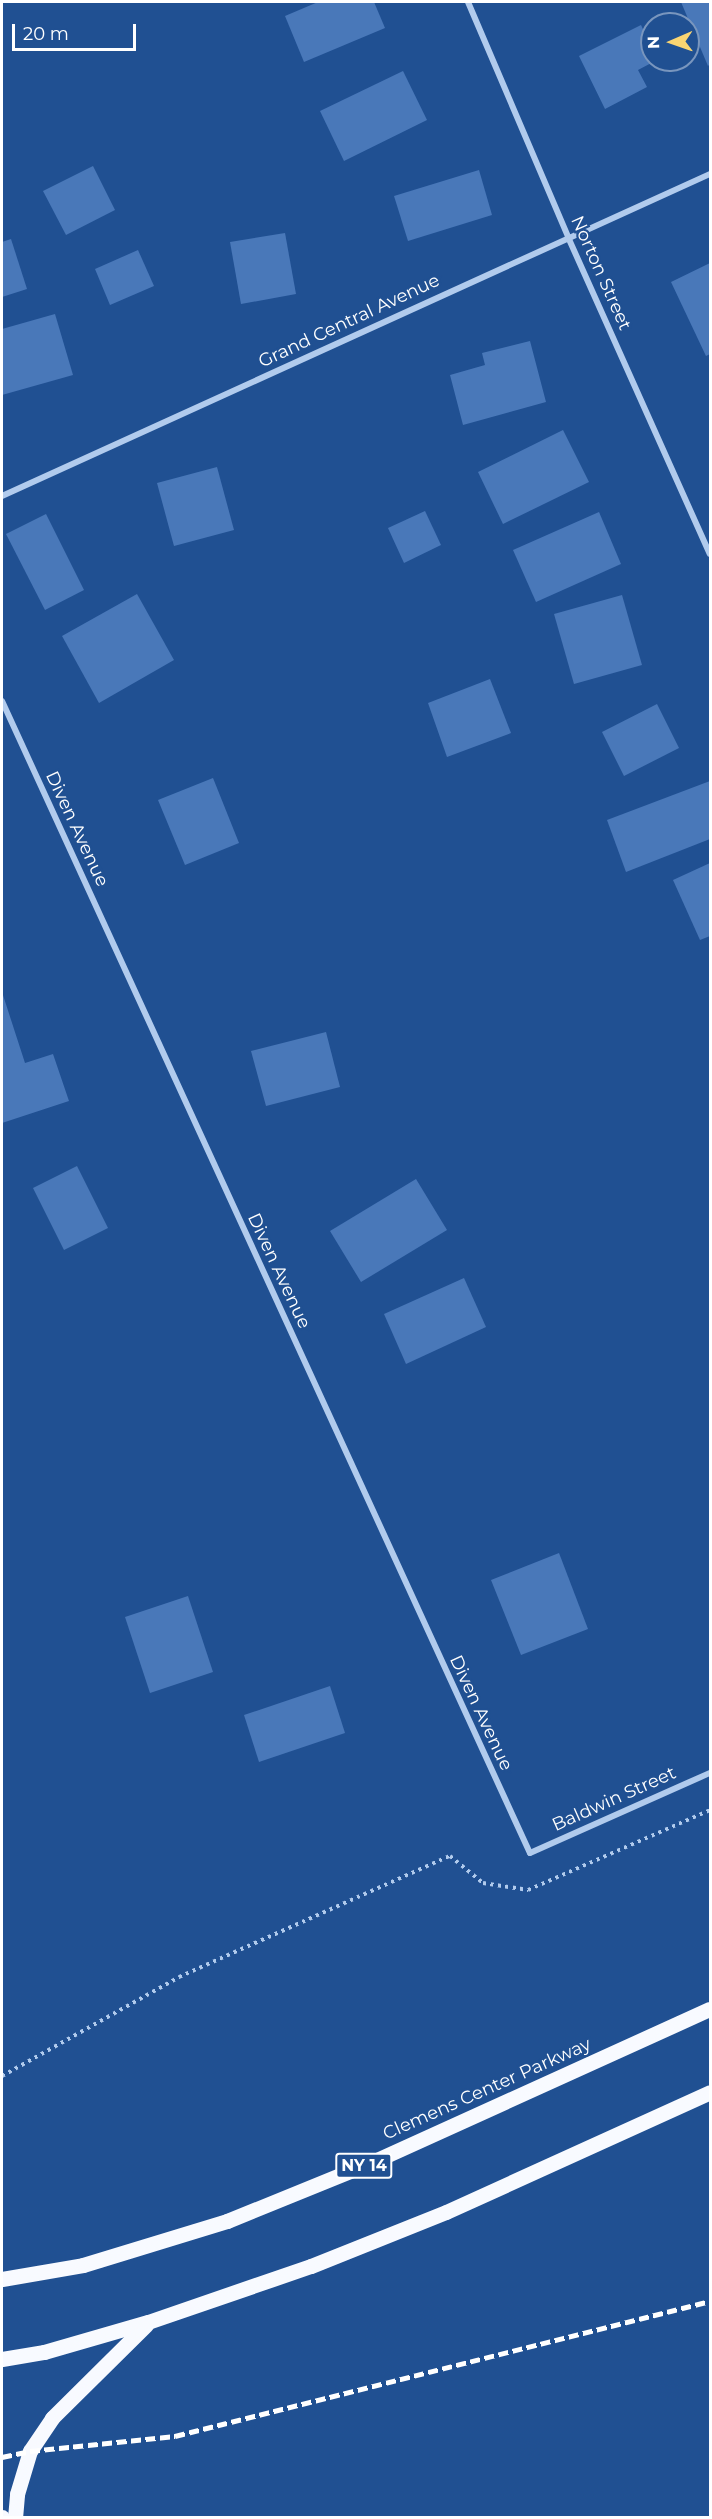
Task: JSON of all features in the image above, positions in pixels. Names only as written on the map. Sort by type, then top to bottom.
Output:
[{"type":"main road","name":"Clemens Center Parkway","points":[[2,2279],[83,2265],[227,2221],[370,2163],[711,2008]]},
{"type":"main road","points":[[2,2360],[44,2352],[148,2322],[311,2266],[446,2212],[711,2092]]},
{"type":"main road","points":[[15,2517],[17,2494],[30,2451],[52,2418],[148,2322]]},
{"type":"street","name":"Norton Street","points":[[468,2],[568,237],[711,554]]},
{"type":"street","name":"Grand Central Avenue","points":[[2,496],[711,174]]},
{"type":"street","name":"Diven Avenue","points":[[2,701],[530,1853]]},
{"type":"street","name":"Baldwin Street","points":[[530,1853],[711,1773]]},
{"type":"path","points":[[2,2076],[179,1977],[450,1856],[483,1883],[528,1890],[711,1810]]},
{"type":"building","points":[[318,2],[374,2],[385,28],[304,62],[285,16]]},
{"type":"building","points":[[681,2],[710,2],[710,64],[708,66],[700,47],[700,12],[685,12]]},
{"type":"building","points":[[640,26],[640,69],[638,70],[647,87],[605,109],[579,56]]},
{"type":"building","points":[[403,71],[427,120],[344,161],[320,111]]},
{"type":"building","points":[[93,166],[115,210],[66,235],[43,191]]},
{"type":"building","points":[[479,170],[492,215],[408,241],[394,196]]},
{"type":"building","points":[[285,233],[296,294],[241,304],[230,242]]},
{"type":"building","points":[[11,239],[27,289],[2,297],[2,242]]},
{"type":"building","points":[[138,250],[154,286],[110,305],[95,269]]},
{"type":"building","points":[[710,263],[710,354],[706,356],[671,282]]},
{"type":"building","points":[[55,314],[73,375],[2,395],[2,329]]},
{"type":"building","points":[[530,341],[546,402],[463,425],[450,375],[485,365],[482,353]]},
{"type":"building","points":[[563,430],[589,482],[503,524],[478,472]]},
{"type":"building","points":[[217,467],[234,530],[174,546],[157,483]]},
{"type":"building","points":[[425,511],[441,545],[404,563],[388,528]]},
{"type":"building","points":[[599,512],[621,564],[536,602],[513,550]]},
{"type":"building","points":[[46,514],[84,590],[45,610],[6,534]]},
{"type":"building","points":[[137,594],[174,660],[99,703],[62,636]]},
{"type":"building","points":[[622,595],[642,665],[574,684],[554,614]]},
{"type":"building","points":[[490,679],[511,733],[447,757],[428,703]]},
{"type":"building","points":[[657,704],[679,748],[624,776],[602,732]]},
{"type":"building","points":[[213,778],[239,843],[185,865],[158,800]]},
{"type":"building","points":[[710,781],[710,839],[626,872],[607,820]]},
{"type":"building","points":[[710,863],[710,936],[700,940],[673,880]]},
{"type":"building","points":[[2,992],[25,1063],[53,1054],[69,1101],[2,1123]]},
{"type":"building","points":[[326,1032],[340,1087],[266,1106],[251,1051]]},
{"type":"building","points":[[77,1166],[108,1228],[64,1250],[33,1188]]},
{"type":"building","points":[[416,1179],[447,1230],[361,1282],[330,1231]]},
{"type":"building","points":[[464,1278],[486,1327],[406,1364],[384,1314]]},
{"type":"building","points":[[559,1553],[588,1629],[521,1655],[491,1580]]},
{"type":"building","points":[[188,1596],[213,1672],[150,1693],[125,1617]]},
{"type":"building","points":[[330,1686],[345,1733],[259,1762],[244,1715]]},
{"type":"railway","points":[[2,2457],[30,2451],[175,2436],[710,2301]]}]
